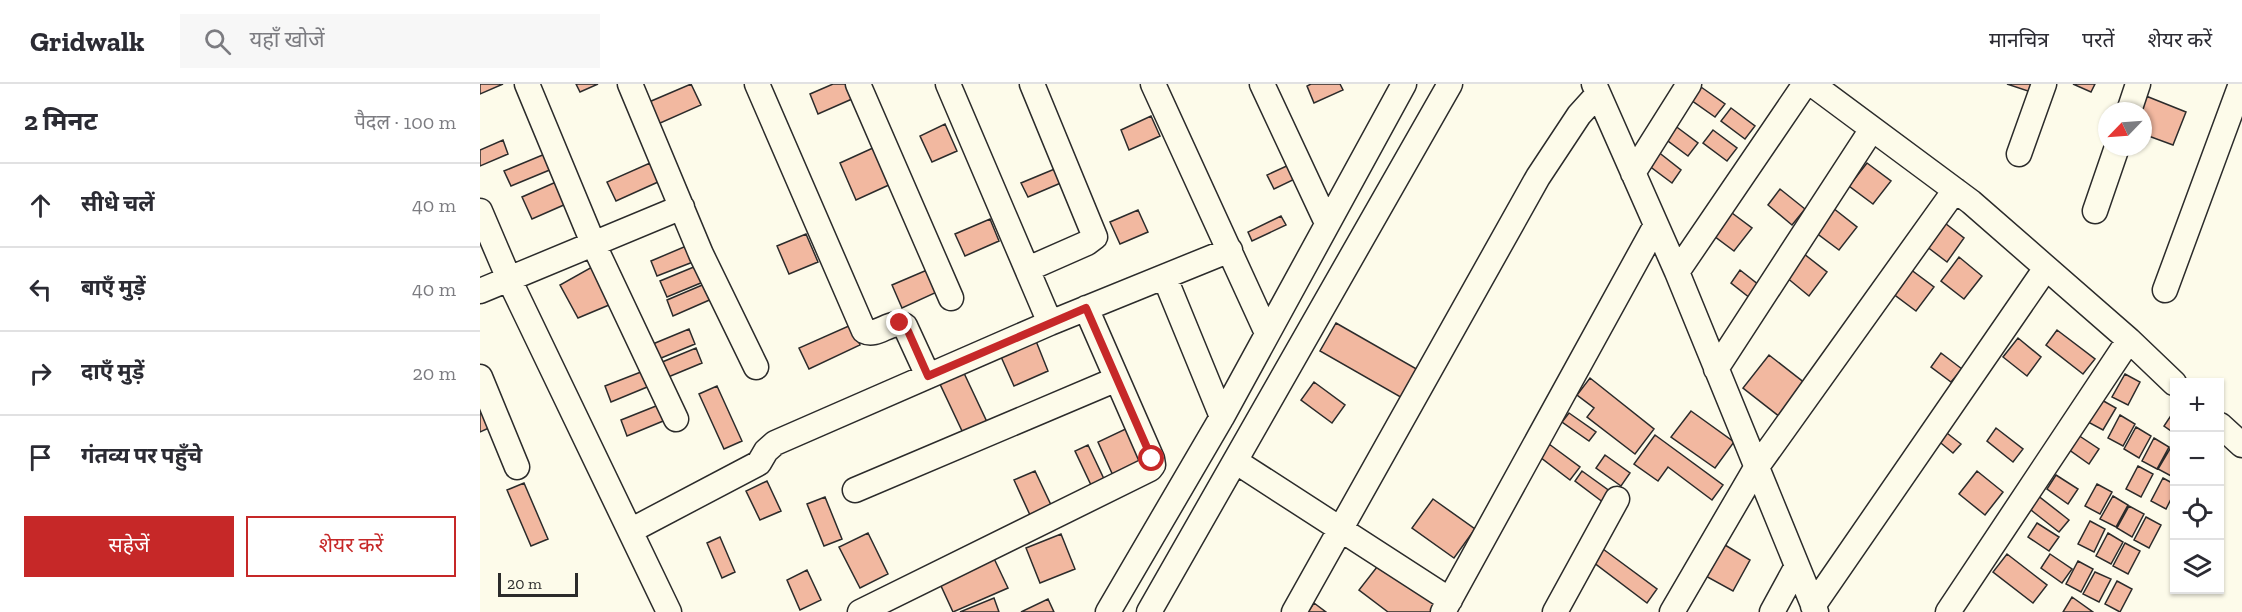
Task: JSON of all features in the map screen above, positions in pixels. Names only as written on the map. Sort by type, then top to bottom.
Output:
[{"type":"street","points":[[527,84],[593,243],[676,419]]},
{"type":"street","points":[[630,84],[701,254],[756,366]]},
{"type":"street","points":[[757,84],[864,331],[873,333],[900,323],[905,326],[928,376]]},
{"type":"street","points":[[858,84],[951,298]]},
{"type":"street","points":[[948,84],[1050,323]]},
{"type":"street","points":[[1028,270],[1087,243],[1095,237],[1032,84]]},
{"type":"street","points":[[1153,84],[1267,333]]},
{"type":"street","points":[[1262,84],[1327,223]]},
{"type":"street","points":[[1108,612],[1222,417],[1404,84]]},
{"type":"street","points":[[1149,612],[1449,84]]},
{"type":"street","points":[[1633,173],[1689,84]]},
{"type":"street","points":[[1677,272],[1805,84]]},
{"type":"street","points":[[1812,84],[1955,190],[2129,340],[2170,378]]},
{"type":"street","points":[[2019,154],[2044,84]]},
{"type":"street","points":[[2132,102],[2138,84]]},
{"type":"street","points":[[2165,290],[2241,84]]},
{"type":"street","points":[[1596,89],[1677,272],[1815,609]]},
{"type":"street","points":[[1294,612],[1538,177],[1596,89]]},
{"type":"street","points":[[1716,369],[1872,129]]},
{"type":"street","points":[[2095,211],[2114,156]]},
{"type":"street","points":[[1672,612],[1756,468],[1955,190]]},
{"type":"street","points":[[480,291],[682,207]]},
{"type":"street","points":[[480,211],[509,279],[669,612]]},
{"type":"street","points":[[1234,461],[1340,529],[1446,606],[1656,225]]},
{"type":"street","points":[[630,531],[759,463],[766,451],[775,443],[1050,323],[1230,250]]},
{"type":"street","points":[[1815,609],[2046,268]]},
{"type":"street","points":[[1165,278],[1222,417]]},
{"type":"street","points":[[860,612],[1150,469],[1153,465],[1086,308]]},
{"type":"street","points":[[1948,612],[2129,340]]},
{"type":"street","points":[[480,377],[518,467]]},
{"type":"street","points":[[855,490],[1117,379]]},
{"type":"street","points":[[2224,429],[2242,445]]},
{"type":"street","points":[[1555,612],[1617,499]]},
{"type":"street","points":[[1772,612],[1797,566]]},
{"type":"building","points":[[480,84],[503,84],[480,94]]},
{"type":"building","points":[[576,84],[598,84],[580,92]]},
{"type":"building","points":[[691,84],[701,105],[658,124],[649,102]]},
{"type":"building","points":[[833,84],[846,84],[852,99],[818,114],[810,94]]},
{"type":"building","points":[[1340,84],[1343,90],[1314,103],[1307,86]]},
{"type":"building","points":[[2007,84],[2040,84],[2037,94]]},
{"type":"building","points":[[2073,84],[2095,84],[2091,92]]},
{"type":"building","points":[[1701,87],[1725,104],[1715,117],[1691,100]]},
{"type":"building","points":[[2146,96],[2186,112],[2173,145],[2152,137],[2152,102],[2144,102]]},
{"type":"building","points":[[1731,108],[1755,126],[1745,139],[1721,121]]},
{"type":"building","points":[[1151,116],[1160,136],[1129,150],[1121,130]]},
{"type":"building","points":[[945,124],[957,151],[932,162],[920,136]]},
{"type":"building","points":[[1674,125],[1698,143],[1688,156],[1664,138]]},
{"type":"building","points":[[1713,130],[1737,148],[1727,161],[1703,143]]},
{"type":"building","points":[[503,140],[508,154],[480,166],[480,150]]},
{"type":"building","points":[[875,147],[891,184],[856,200],[840,163]]},
{"type":"building","points":[[1657,151],[1681,170],[1672,183],[1648,165]]},
{"type":"building","points":[[545,154],[552,169],[511,186],[504,171]]},
{"type":"building","points":[[650,163],[658,182],[616,201],[607,182]]},
{"type":"building","points":[[1867,163],[1891,181],[1873,204],[1849,186]]},
{"type":"building","points":[[1291,164],[1297,178],[1274,189],[1267,175]]},
{"type":"building","points":[[1057,168],[1063,182],[1028,197],[1021,183]]},
{"type":"building","points":[[556,182],[566,204],[532,219],[522,197]]},
{"type":"building","points":[[1780,189],[1805,209],[1792,225],[1768,205]]},
{"type":"building","points":[[1833,208],[1857,227],[1839,250],[1815,232]]},
{"type":"building","points":[[1138,210],[1148,232],[1120,244],[1110,222]]},
{"type":"building","points":[[1728,210],[1752,228],[1734,251],[1710,233]]},
{"type":"building","points":[[1281,216],[1286,225],[1252,241],[1248,232]]},
{"type":"building","points":[[990,219],[999,241],[965,256],[955,234]]},
{"type":"building","points":[[1941,220],[1964,238],[1947,262],[1922,243]]},
{"type":"building","points":[[806,234],[818,262],[789,274],[777,246]]},
{"type":"building","points":[[691,244],[698,260],[657,276],[651,261]]},
{"type":"building","points":[[1804,254],[1827,272],[1809,296],[1786,277]]},
{"type":"building","points":[[1959,257],[1982,276],[1964,299],[1941,281]]},
{"type":"building","points":[[701,264],[708,280],[667,297],[660,281]]},
{"type":"building","points":[[592,267],[609,305],[578,318],[560,285]]},
{"type":"building","points":[[1910,269],[1934,287],[1916,311],[1892,293]]},
{"type":"building","points":[[927,270],[937,292],[902,308],[892,285]]},
{"type":"building","points":[[1740,270],[1764,289],[1755,302],[1731,283]]},
{"type":"building","points":[[707,283],[714,298],[673,316],[667,300]]},
{"type":"building","points":[[1336,323],[1420,371],[1404,399],[1320,351]]},
{"type":"building","points":[[851,325],[860,345],[809,369],[799,348]]},
{"type":"building","points":[[689,329],[695,344],[654,361],[648,346]]},
{"type":"building","points":[[2057,330],[2095,359],[2083,374],[2046,345]]},
{"type":"building","points":[[1034,336],[1048,371],[1014,386],[998,350]]},
{"type":"building","points":[[2018,338],[2041,357],[2027,376],[2003,357]]},
{"type":"building","points":[[696,348],[702,363],[661,380],[655,365]]},
{"type":"building","points":[[1941,353],[1962,369],[1951,382],[1931,367]]},
{"type":"building","points":[[1769,355],[1806,384],[1780,417],[1743,388]]},
{"type":"building","points":[[646,370],[652,385],[611,402],[605,386]]},
{"type":"building","points":[[963,371],[987,422],[963,433],[939,382]]},
{"type":"building","points":[[2125,374],[2140,382],[2128,405],[2112,397]]},
{"type":"building","points":[[1590,378],[1654,429],[1635,454],[1587,417],[1594,408],[1577,395]]},
{"type":"building","points":[[1314,382],[1345,405],[1332,423],[1301,400]]},
{"type":"building","points":[[717,386],[742,441],[724,449],[699,394]]},
{"type":"building","points":[[2100,399],[2116,408],[2103,430],[2088,422]]},
{"type":"building","points":[[661,404],[668,419],[627,436],[621,420]]},
{"type":"building","points":[[1691,411],[1734,442],[1715,468],[1671,437]]},
{"type":"building","points":[[485,412],[491,427],[480,432],[480,414]]},
{"type":"building","points":[[1569,413],[1596,432],[1589,441],[1562,422]]},
{"type":"building","points":[[2120,415],[2135,424],[2123,446],[2108,438]]},
{"type":"building","points":[[2170,417],[2170,430],[2164,426]]},
{"type":"building","points":[[1134,425],[1151,463],[1115,480],[1098,442]]},
{"type":"building","points":[[2136,427],[2151,436],[2139,458],[2124,449]]},
{"type":"building","points":[[1996,428],[2023,449],[2013,462],[1987,441]]},
{"type":"building","points":[[1943,430],[1961,444],[1953,453],[1936,439]]},
{"type":"building","points":[[1655,435],[1723,485],[1712,500],[1668,467],[1658,481],[1634,464]]},
{"type":"building","points":[[2078,435],[2099,449],[2089,464],[2068,449]]},
{"type":"building","points":[[2154,438],[2169,447],[2157,469],[2142,461]]},
{"type":"building","points":[[1549,444],[1580,467],[1570,480],[1540,457]]},
{"type":"building","points":[[1088,445],[1104,479],[1091,485],[1075,451]]},
{"type":"building","points":[[2170,449],[2170,475],[2158,469]]},
{"type":"building","points":[[1605,455],[1630,473],[1621,486],[1596,468]]},
{"type":"building","points":[[2138,466],[2153,474],[2141,497],[2126,489]]},
{"type":"building","points":[[1035,471],[1051,505],[1030,515],[1014,480]]},
{"type":"building","points":[[1582,471],[1611,492],[1604,503],[1575,481]]},
{"type":"building","points":[[1977,471],[2003,492],[1985,515],[1959,494]]},
{"type":"building","points":[[2056,475],[2078,489],[2068,504],[2047,489]]},
{"type":"building","points":[[2163,478],[2170,482],[2170,501],[2166,509],[2151,501]]},
{"type":"building","points":[[767,481],[781,511],[760,520],[746,491]]},
{"type":"building","points":[[524,483],[548,539],[531,546],[507,490]]},
{"type":"building","points":[[2097,484],[2112,492],[2100,514],[2085,506]]},
{"type":"building","points":[[2032,491],[2069,520],[2059,532],[2022,503]]},
{"type":"building","points":[[2113,496],[2128,505],[2116,527],[2100,519]]},
{"type":"building","points":[[825,497],[842,539],[824,546],[807,504]]},
{"type":"building","points":[[1433,499],[1475,529],[1454,558],[1412,528]]},
{"type":"building","points":[[2129,506],[2144,514],[2132,537],[2117,528]]},
{"type":"building","points":[[2146,517],[2161,525],[2149,548],[2134,540]]},
{"type":"building","points":[[2090,521],[2105,529],[2094,552],[2078,544]]},
{"type":"building","points":[[2037,523],[2059,537],[2049,551],[2028,537]]},
{"type":"building","points":[[868,533],[888,574],[860,588],[839,547]]},
{"type":"building","points":[[2108,533],[2123,542],[2111,564],[2096,556]]},
{"type":"building","points":[[1061,534],[1075,569],[1040,583],[1026,548]]},
{"type":"building","points":[[720,537],[735,572],[722,578],[707,543]]},
{"type":"building","points":[[1720,542],[1750,560],[1733,591],[1702,574]]},
{"type":"building","points":[[2125,543],[2140,551],[2128,574],[2113,566]]},
{"type":"building","points":[[1603,549],[1657,589],[1647,603],[1593,562]]},
{"type":"building","points":[[990,550],[1008,588],[953,612],[936,575]]},
{"type":"building","points":[[2007,554],[2047,585],[2033,603],[1993,572]]},
{"type":"building","points":[[2050,554],[2072,569],[2062,583],[2041,568]]},
{"type":"building","points":[[1384,558],[1440,601],[1431,612],[1388,612],[1359,590]]},
{"type":"building","points":[[2078,561],[2093,569],[2081,592],[2066,584]]},
{"type":"building","points":[[807,570],[821,600],[800,610],[787,580]]},
{"type":"building","points":[[2095,572],[2111,579],[2099,602],[2083,594]]},
{"type":"building","points":[[2117,581],[2132,589],[2120,612],[2105,604]]},
{"type":"building","points":[[2072,597],[2093,612],[2063,612]]},
{"type":"building","points":[[994,598],[999,612],[960,612]]},
{"type":"building","points":[[1048,599],[1054,612],[1021,612]]},
{"type":"building","points":[[1314,603],[1326,612],[1308,612]]},
{"type":"route","points":[[900,323],[908,331],[928,376],[1086,308],[1152,459]]}]
